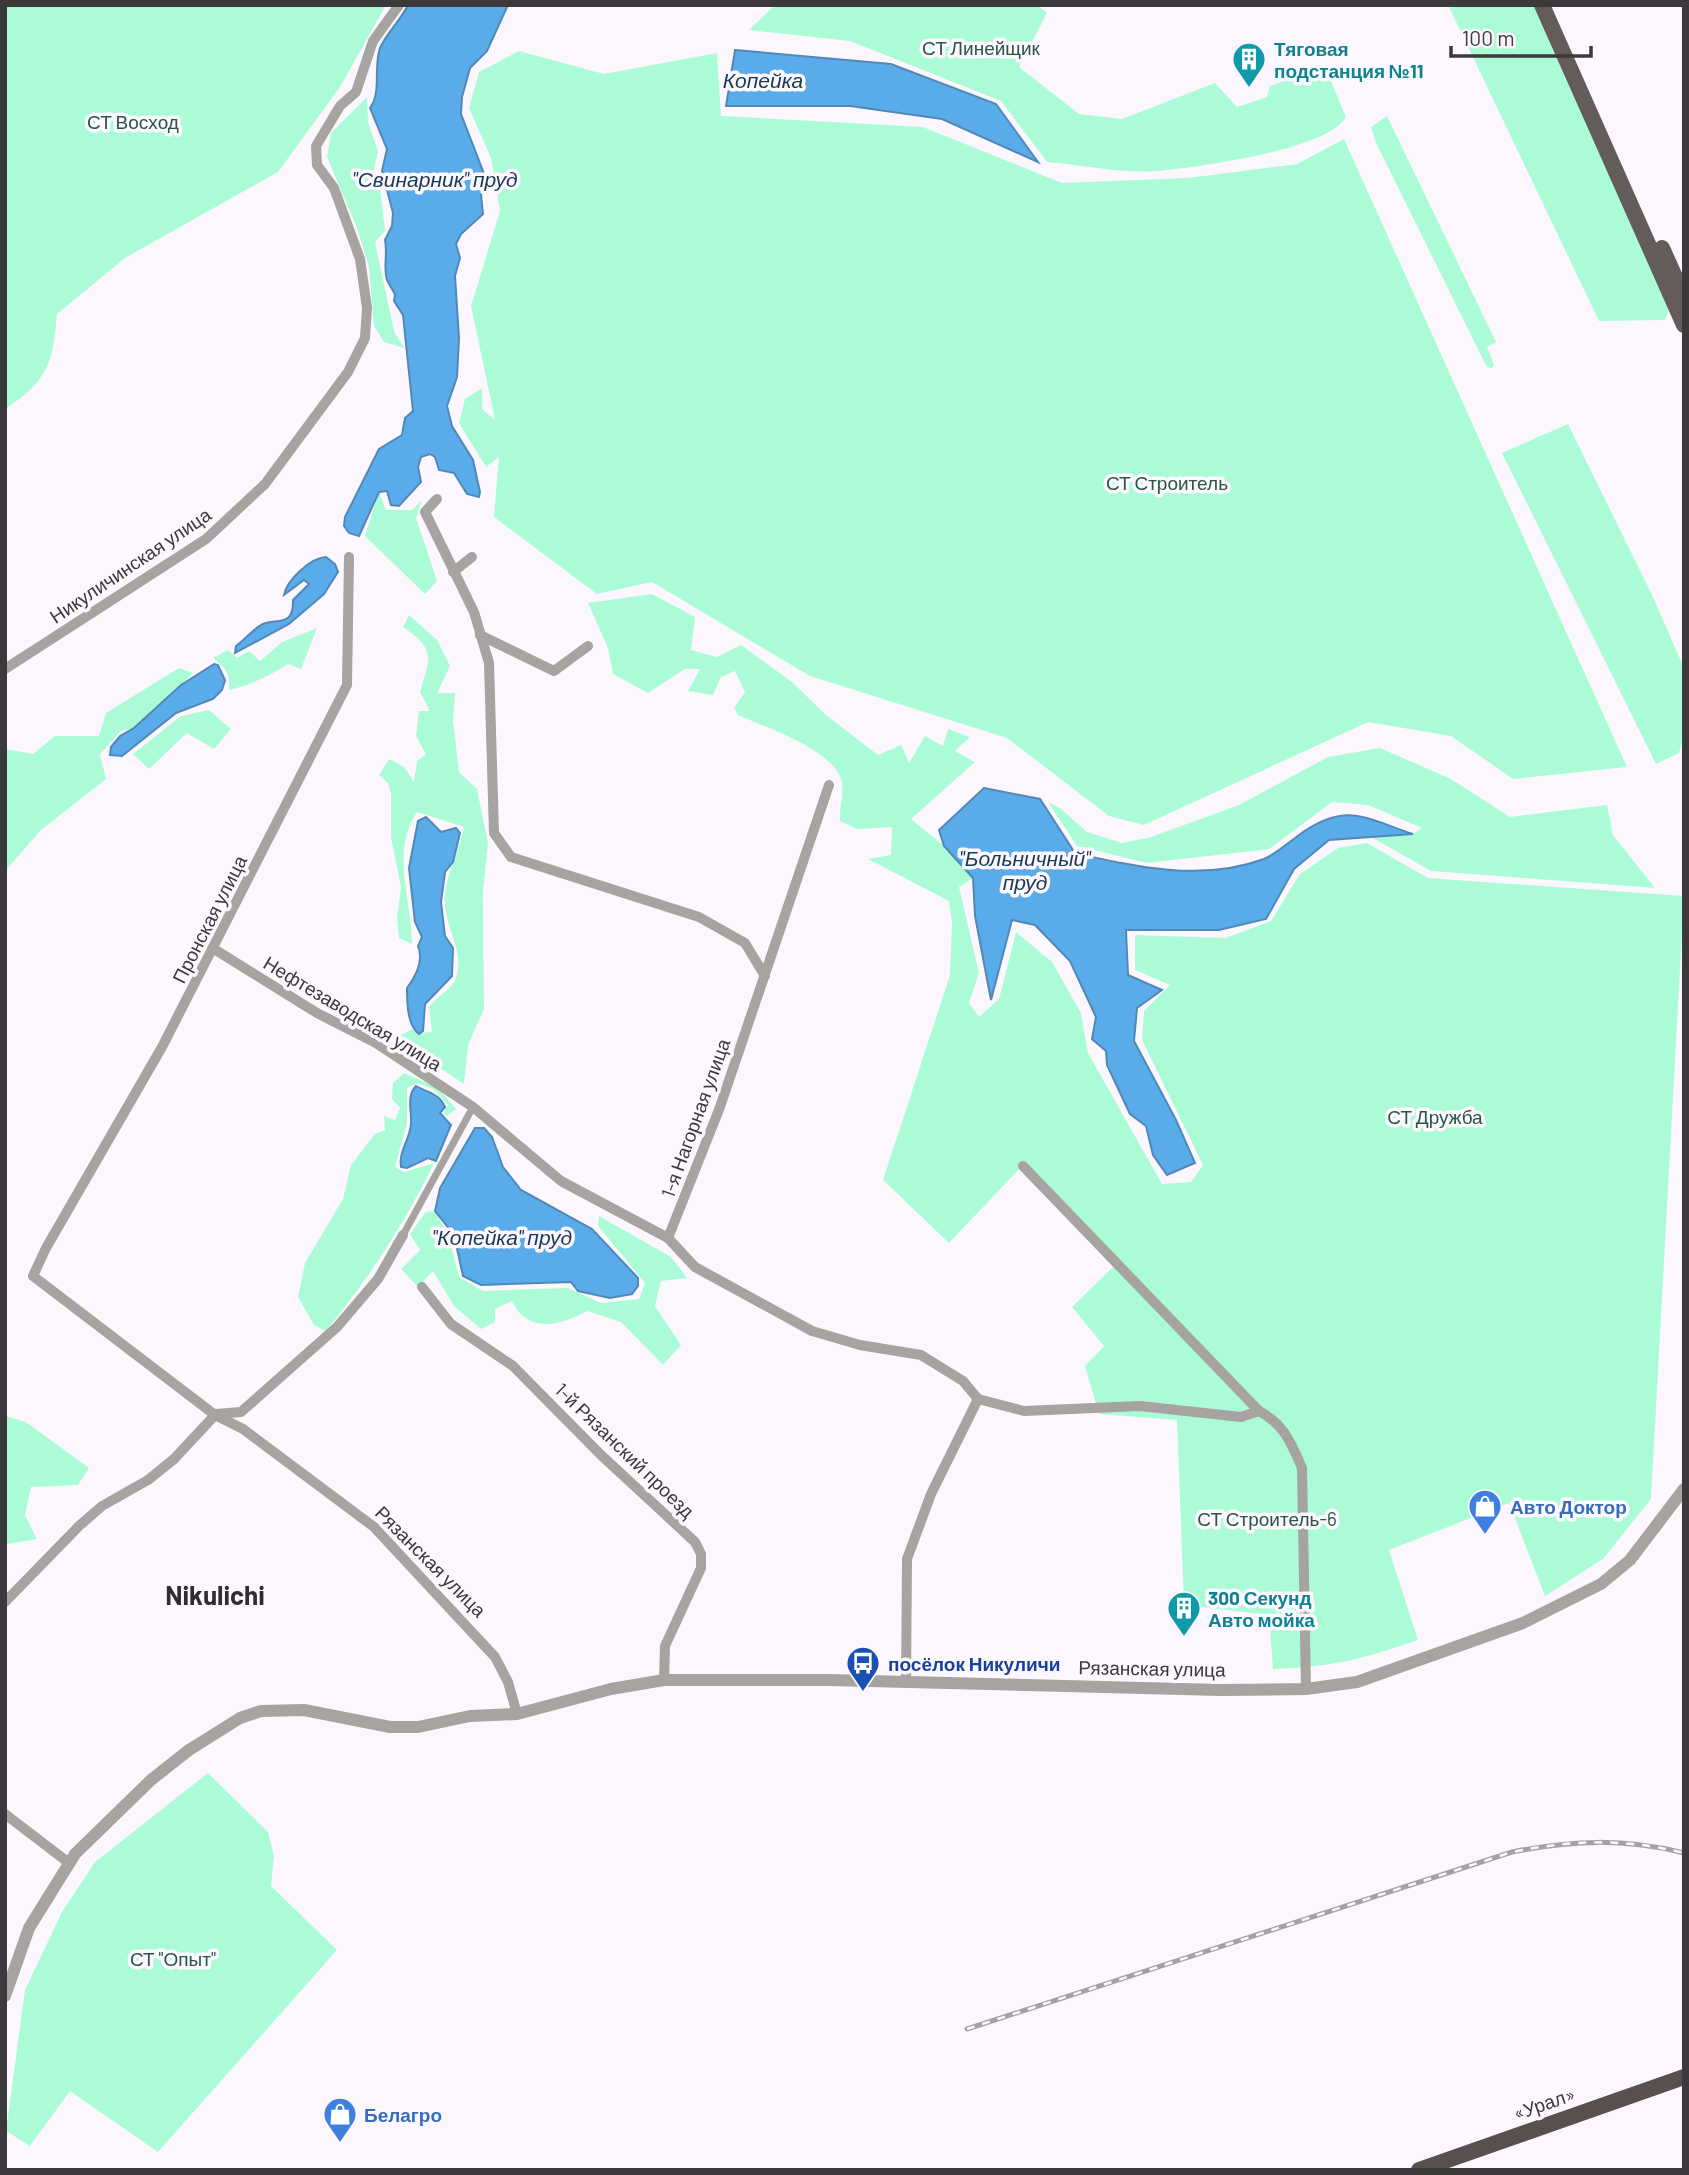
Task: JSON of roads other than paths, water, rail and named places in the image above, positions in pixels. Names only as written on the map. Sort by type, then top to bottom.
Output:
[{"type":"highway","name":"«Урал»","points":[[1419,2170],[1684,2077]]},
{"type":"main road","points":[[1542,5],[1684,325]]},
{"type":"main road","points":[[1553,5],[1684,297]]},
{"type":"street","name":"Никуличинская улица","points":[[5,669],[205,539],[265,484],[348,372],[365,338],[367,307],[360,259],[334,188],[317,165],[316,146],[340,106],[356,92],[373,41],[399,5]]},
{"type":"street","points":[[437,499],[425,512],[474,612],[489,663],[494,833],[511,857],[699,916],[745,943],[765,975]]},
{"type":"street","points":[[453,572],[472,556]]},
{"type":"street","name":"Пронская улица","points":[[33,1276],[46,1248],[162,1047],[347,685],[349,557]]},
{"type":"street","points":[[481,635],[554,671],[588,646]]},
{"type":"street","name":"1-я Нагорная улица","points":[[668,1238],[720,1107],[829,785]]},
{"type":"street","name":"Нефтезаводская улица","points":[[214,949],[317,1013],[376,1043],[473,1107]]},
{"type":"street","points":[[5,1602],[102,1506],[148,1480],[174,1459],[215,1415],[241,1412],[337,1327],[378,1279],[473,1107],[561,1181],[668,1238],[695,1267],[813,1331],[860,1345],[921,1355],[963,1381],[978,1399],[1024,1411],[1140,1406],[1241,1417],[1259,1411]]},
{"type":"street","points":[[1023,1166],[1259,1411],[1278,1421],[1301,1468],[1306,1689]]},
{"type":"street","name":"Рязанская улица","points":[[33,1276],[215,1415],[243,1429],[374,1527],[495,1657],[508,1682],[517,1714]]},
{"type":"street","name":"1-й Рязанский проезд","points":[[422,1287],[451,1324],[513,1366],[601,1455],[695,1542],[701,1554],[701,1568],[665,1646],[664,1680]]},
{"type":"street","points":[[906,1682],[907,1559],[931,1494],[978,1399]]},
{"type":"street","name":"Рязанская улица","points":[[5,1996],[29,1928],[69,1863],[151,1780],[189,1750],[240,1718],[261,1711],[304,1710],[370,1724],[408,1727],[470,1716],[517,1714],[611,1689],[664,1680],[1306,1689],[1357,1682],[1446,1653],[1523,1623],[1581,1596],[1601,1584],[1630,1559],[1684,1489]]},
{"type":"street","points":[[5,1814],[69,1863]]},
{"type":"water","name":"\"Свинарник\" пруд","points":[[408,5],[508,5],[487,51],[470,68],[462,97],[461,114],[488,184],[481,195],[483,214],[461,234],[456,244],[460,258],[455,276],[459,338],[457,377],[447,406],[452,426],[473,460],[480,492],[479,497],[467,494],[454,473],[439,470],[435,457],[430,454],[421,457],[418,467],[421,482],[399,506],[391,505],[387,491],[379,492],[359,536],[349,533],[344,526],[345,517],[379,449],[402,435],[405,418],[413,411],[403,315],[394,301],[395,295],[387,280],[385,265],[385,240],[392,226],[393,213],[382,171],[387,149],[370,108],[376,94],[380,48]]},
{"type":"water","name":"Копейка","points":[[735,50],[891,64],[996,104],[1038,162],[942,119],[850,106],[726,106]]},
{"type":"water","points":[[326,557],[335,564],[338,572],[324,594],[289,624],[235,653],[236,646],[260,626],[291,615],[293,600],[309,584],[304,580],[284,595],[286,589],[306,566]]},
{"type":"water","points":[[214,664],[218,665],[225,680],[222,690],[213,699],[176,713],[122,756],[110,755],[111,747],[120,736],[134,728],[181,685]]},
{"type":"water","name":"\"Больничный\" пруд","points":[[984,788],[1040,799],[1075,853],[1170,870],[1217,870],[1264,859],[1315,825],[1343,816],[1368,818],[1413,834],[1329,840],[1294,869],[1266,919],[1219,930],[1126,930],[1128,975],[1162,990],[1137,1008],[1134,1041],[1176,1120],[1195,1163],[1167,1175],[1153,1155],[1146,1126],[1130,1114],[1107,1065],[1106,1051],[1092,1039],[1096,1017],[1070,961],[1035,925],[1012,920],[991,1000],[975,916],[973,878],[944,846],[939,830]]},
{"type":"water","points":[[426,817],[441,832],[456,828],[460,833],[453,862],[445,872],[441,902],[445,936],[453,948],[452,976],[425,1004],[423,1031],[419,1034],[412,1025],[407,1000],[407,988],[420,962],[418,946],[422,937],[415,922],[409,868],[418,821]]},
{"type":"water","points":[[416,1086],[440,1099],[445,1107],[440,1113],[451,1125],[436,1161],[428,1158],[407,1168],[401,1167],[401,1162],[410,1130],[411,1094]]},
{"type":"water","name":"\"Копейка\" пруд","points":[[475,1128],[484,1128],[492,1137],[503,1167],[521,1190],[592,1229],[638,1278],[638,1286],[632,1294],[610,1298],[578,1291],[571,1282],[481,1285],[463,1276],[454,1235],[435,1211],[440,1188]]},
{"type":"railway","points":[[967,2029],[1512,1852],[1598,1842],[1640,1845],[1684,1853]]},
{"type":"place","name":"Тяговая подстанция №11","points":[[1249,89]]},
{"type":"place","name":"Авто Доктор","points":[[1485,1536]]},
{"type":"place","name":"300 Секунд Авто мойка","points":[[1184,1638]]},
{"type":"place","name":"посёлок Никуличи","points":[[863,1693]]},
{"type":"place","name":"Белагро","points":[[340,2144]]},
{"type":"district","name":"Nikulichi","points":[[215,1594]]},
{"type":"park label","name":"СТ Линейщик","points":[[981,47]]},
{"type":"park label","name":"СТ Восход","points":[[133,121]]},
{"type":"park label","name":"СТ Строитель","points":[[1167,482]]},
{"type":"park label","name":"СТ Дружба","points":[[1435,1116]]},
{"type":"park label","name":"СТ Строитель-6","points":[[1267,1518]]},
{"type":"park label","name":"СТ \"Опыт\"","points":[[173,1958]]}]
